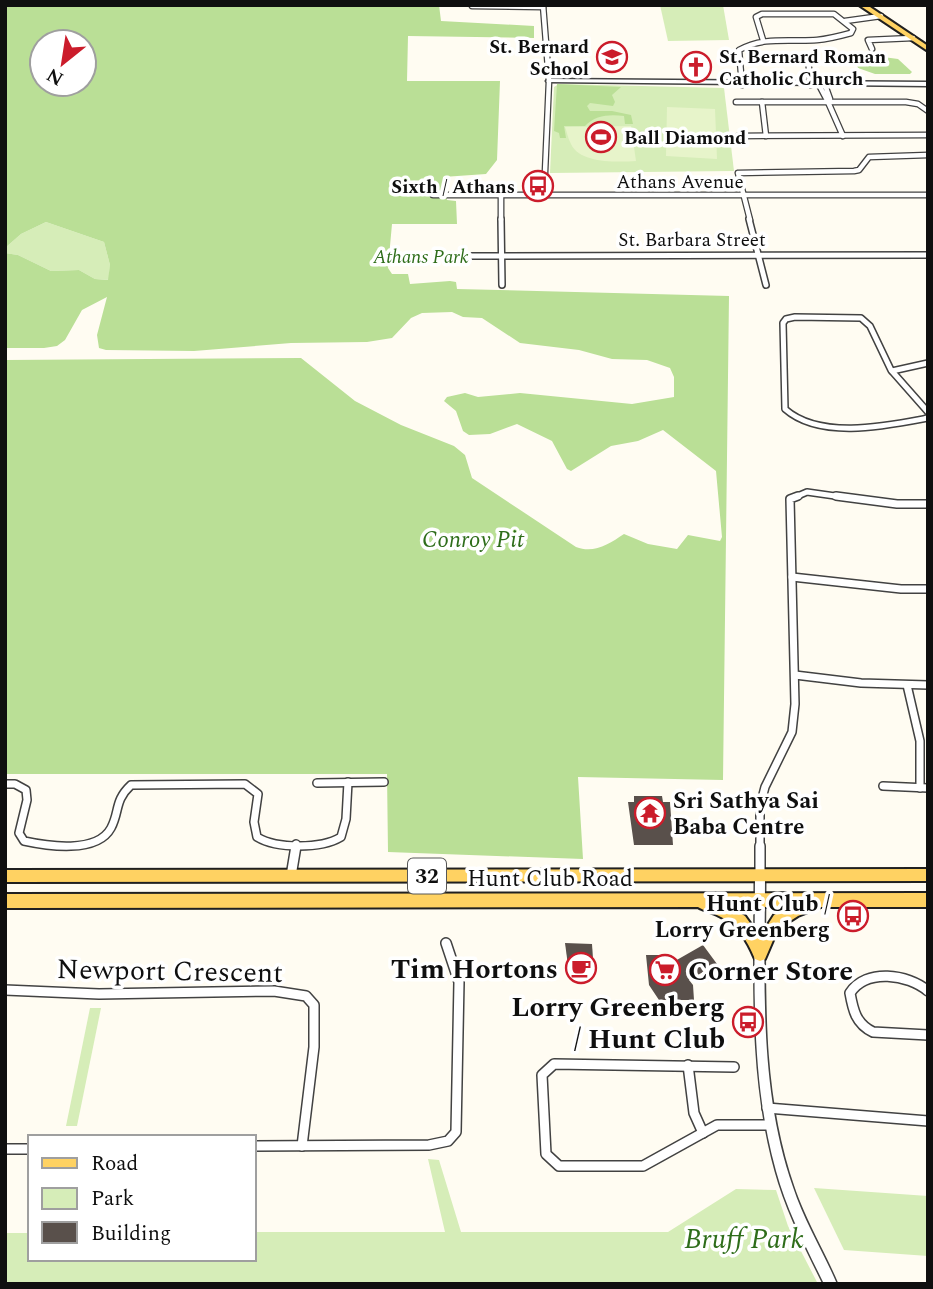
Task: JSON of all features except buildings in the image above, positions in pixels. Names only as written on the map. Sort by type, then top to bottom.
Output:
[{"type":"main road","points":[[862,5],[928,49]]},
{"type":"main road","points":[[871,5],[881,16]]},
{"type":"main road","name":"Hunt Club Road","points":[[5,876],[928,875]]},
{"type":"main road","points":[[688,900],[720,908],[737,917],[751,932],[760,954]]},
{"type":"main road","name":"Hunt Club Road","points":[[5,901],[928,900]]},
{"type":"main road","points":[[760,954],[769,930],[781,916],[831,901]]},
{"type":"street","points":[[472,6],[543,6],[549,81],[544,195]]},
{"type":"street","points":[[743,85],[739,50],[748,44],[763,40],[814,40],[851,33],[853,29],[845,21],[828,13],[804,16],[762,14],[757,17],[763,40]]},
{"type":"street","points":[[845,21],[881,16]]},
{"type":"street","points":[[872,49],[868,40],[912,38]]},
{"type":"street","points":[[811,85],[808,60],[814,57]]},
{"type":"street","points":[[549,81],[743,85],[928,84]]},
{"type":"street","points":[[822,85],[843,136]]},
{"type":"street","points":[[736,102],[906,102],[918,104],[928,111]]},
{"type":"street","points":[[762,103],[766,136]]},
{"type":"street","points":[[738,136],[928,135]]},
{"type":"street","points":[[766,285],[738,173],[854,171],[869,157],[928,155]]},
{"type":"street","name":"Athans Avenue","points":[[433,195],[928,195]]},
{"type":"street","points":[[501,197],[502,285]]},
{"type":"street","name":"St. Barbara Street","points":[[456,256],[928,255]]},
{"type":"street","points":[[928,412],[892,371],[864,319],[855,316],[796,317],[786,319],[783,323],[785,409],[792,417],[804,422],[875,428],[928,418]]},
{"type":"street","points":[[892,371],[928,363]]},
{"type":"street","points":[[831,1284],[787,1188],[770,1125],[762,1064],[760,806],[765,787],[792,732],[795,675],[789,502],[793,496],[807,492],[907,505],[928,504]]},
{"type":"street","points":[[792,577],[901,589],[928,589]]},
{"type":"street","points":[[795,675],[861,683],[928,685]]},
{"type":"street","points":[[907,685],[917,719],[921,760],[918,777],[924,788]]},
{"type":"street","points":[[5,784],[15,784],[26,790],[27,800],[19,833],[24,841],[34,844],[93,844],[104,839],[111,829],[119,795],[131,785],[245,784],[258,794],[255,830],[259,839],[266,844],[296,844],[333,843],[339,839],[344,830],[348,782]]},
{"type":"street","points":[[317,783],[384,782]]},
{"type":"street","points":[[883,786],[924,788]]},
{"type":"street","points":[[291,876],[296,844]]},
{"type":"street","points":[[256,1146],[440,1145],[449,1141],[456,1132],[459,982],[446,943]]},
{"type":"street","points":[[928,991],[916,980],[866,977],[857,981],[850,993],[855,1018],[866,1029],[873,1032],[928,1035]]},
{"type":"street","name":"Newport Crescent","points":[[5,990],[99,994],[274,991],[306,996],[314,1005],[314,1047],[302,1146]]},
{"type":"street","points":[[734,1067],[554,1064],[542,1075],[546,1154],[559,1166],[643,1166],[717,1125],[770,1125]]},
{"type":"street","points":[[688,1065],[694,1113],[703,1133]]},
{"type":"street","points":[[767,1108],[928,1121]]},
{"type":"street","points":[[5,1149],[28,1149]]},
{"type":"green space","name":"Conroy Pit","points":[[5,5],[439,5],[441,21],[534,26],[534,38],[408,36],[407,81],[500,81],[497,160],[486,174],[443,177],[447,200],[456,201],[457,224],[392,224],[388,268],[392,274],[408,274],[410,284],[450,281],[456,282],[457,289],[729,296],[723,780],[578,777],[583,859],[388,852],[387,774],[5,774],[5,360],[301,358],[355,401],[401,425],[454,446],[465,455],[472,478],[576,547],[595,549],[624,534],[648,544],[677,549],[688,535],[720,541],[722,537],[716,471],[663,430],[638,441],[611,446],[571,471],[567,469],[552,441],[517,424],[490,434],[469,435],[463,431],[456,411],[444,401],[447,397],[465,393],[478,397],[520,393],[632,404],[674,397],[674,377],[670,368],[647,360],[612,359],[579,350],[520,343],[482,318],[463,317],[452,312],[422,313],[411,318],[392,338],[367,342],[291,343],[194,351],[106,350],[99,348],[97,335],[107,297],[82,310],[65,340],[57,346],[5,348],[5,253],[18,255],[51,271],[79,270],[95,279],[108,280],[110,265],[104,242],[46,222],[21,234],[5,248]]},
{"type":"green space","points":[[660,5],[723,5],[729,40],[668,41]]},
{"type":"green space","points":[[861,54],[898,59],[912,72],[875,74],[858,68],[855,61]]},
{"type":"green space","points":[[557,84],[621,87],[612,95],[615,102],[613,106],[590,103],[587,106],[590,111],[612,111],[631,115],[633,124],[625,124],[624,116],[603,116],[585,126],[564,126],[566,138],[560,138],[559,133],[554,131]]},
{"type":"green space","points":[[559,84],[724,88],[734,171],[550,173],[554,87]]},
{"type":"green space","points":[[667,107],[715,109],[717,159],[666,156]]},
{"type":"green space","name":"Ball Diamond","points":[[631,126],[636,161],[620,162],[582,155],[571,144],[565,127]]},
{"type":"green space","points":[[46,222],[104,242],[110,265],[109,280],[95,279],[79,270],[51,271],[18,255],[5,253],[5,248],[21,234]]},
{"type":"green space","points":[[90,1008],[101,1008],[77,1126],[66,1126]]},
{"type":"green space","name":"Bruff Park","points":[[428,1159],[439,1160],[461,1232],[668,1232],[736,1189],[776,1190],[788,1226],[818,1284],[5,1284],[5,1233],[28,1233],[28,1261],[256,1261],[256,1232],[445,1232]]},
{"type":"green space","points":[[814,1188],[928,1196],[928,1256],[844,1250]]},
{"type":"place","name":"St. Bernard School","points":[[612,57]]},
{"type":"place","name":"St. Bernard Roman Catholic Church","points":[[696,67]]},
{"type":"place","name":"Ball Diamond","points":[[601,137]]},
{"type":"place","name":"Sixth / Athans","points":[[538,186]]},
{"type":"place","name":"Sri Sathya Sai Baba Centre","points":[[650,813]]},
{"type":"place","name":"Hunt Club / Lorry Greenberg","points":[[853,916]]},
{"type":"place","name":"Tim Hortons","points":[[581,968]]},
{"type":"place","name":"Corner Store","points":[[665,970]]},
{"type":"place","name":"Lorry Greenberg / Hunt Club","points":[[748,1022]]},
{"type":"park label","name":"Athans Park","points":[[421,256]]}]
